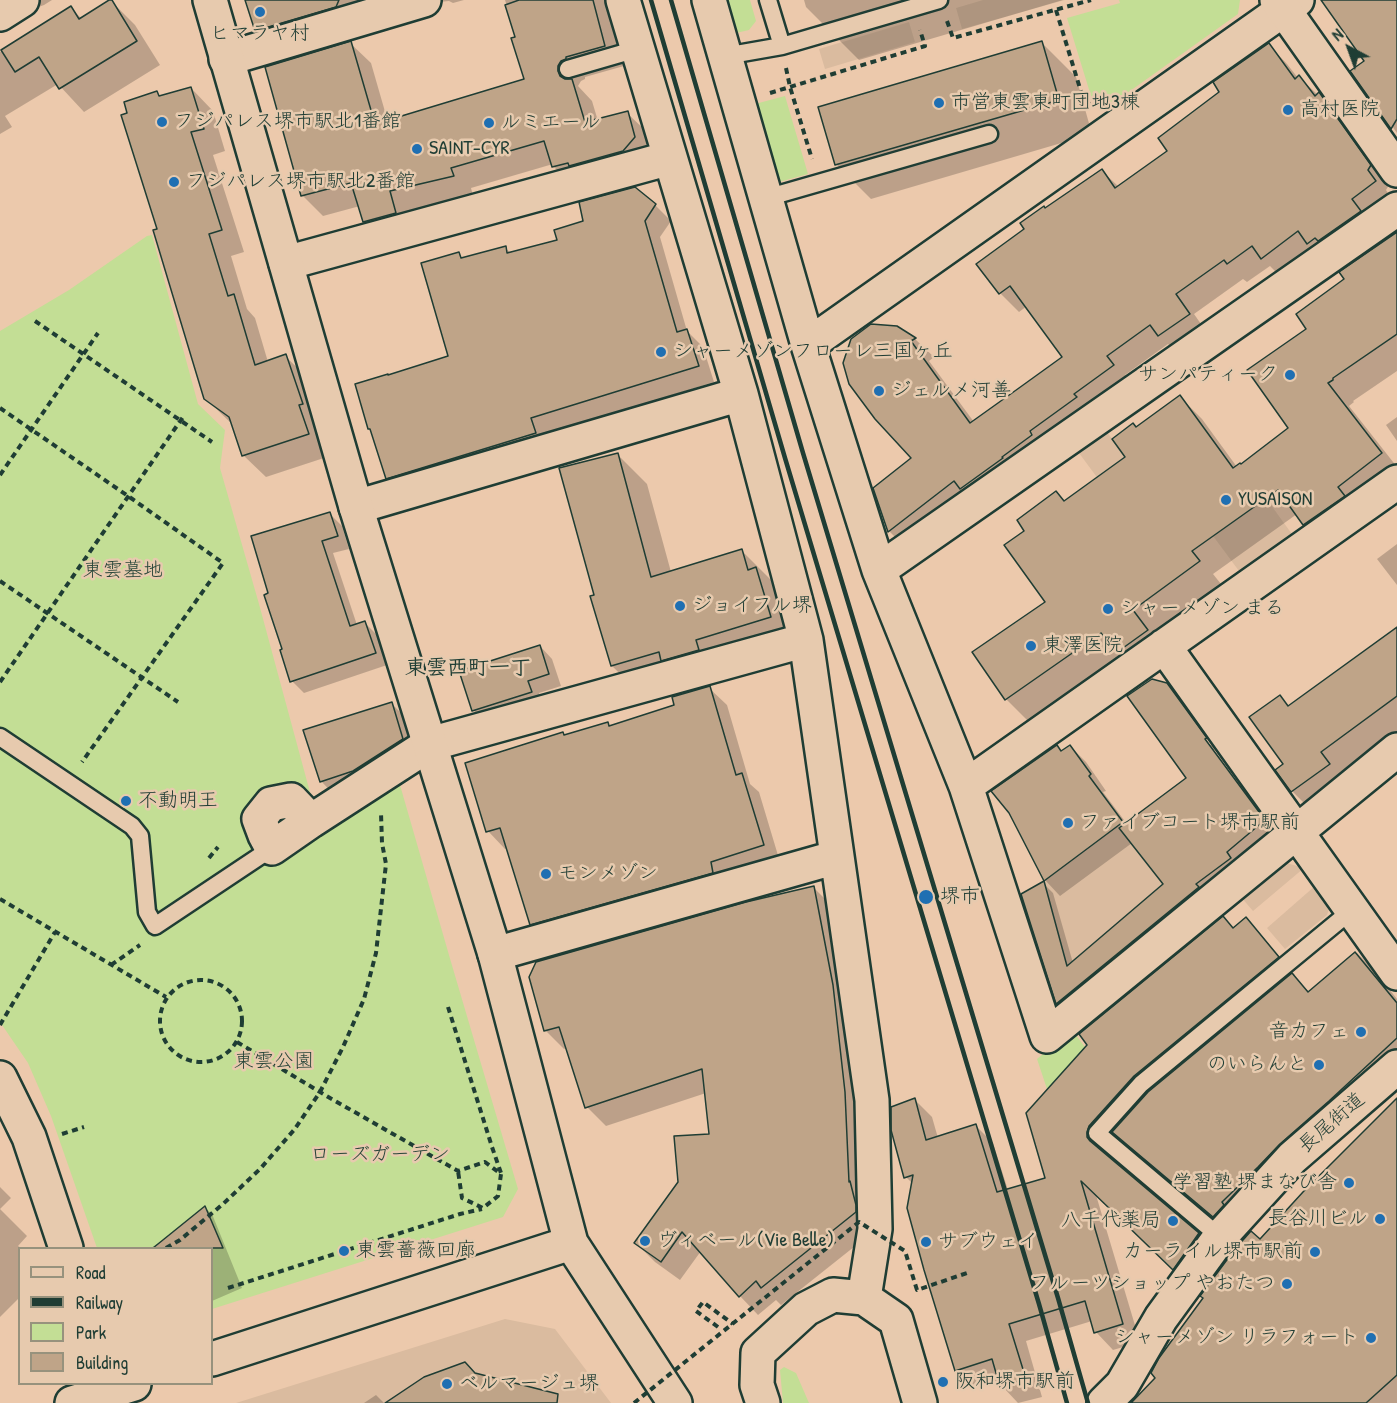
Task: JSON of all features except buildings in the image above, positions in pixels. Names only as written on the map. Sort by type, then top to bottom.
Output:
[{"type":"street","points":[[0,14],[22,0]]},
{"type":"street","points":[[210,0],[356,507],[495,954],[572,1243],[675,1403]]},
{"type":"street","points":[[226,59],[356,10],[424,0]]},
{"type":"street","points":[[623,0],[741,394],[806,640],[872,1100],[876,1229],[864,1298]]},
{"type":"street","points":[[709,0],[808,345],[879,570],[966,786],[1047,1036],[1397,750]]},
{"type":"street","points":[[808,345],[1112,131],[1286,3],[1397,170]]},
{"type":"street","points":[[286,263],[670,158]]},
{"type":"street","points":[[879,570],[1397,209]]},
{"type":"street","points":[[356,507],[741,394]]},
{"type":"street","points":[[966,786],[1397,482]]},
{"type":"street","points":[[272,848],[264,835],[259,819],[271,804],[291,800],[311,822],[430,744],[806,640]]},
{"type":"street","points":[[1164,646],[1397,973]]},
{"type":"street","points":[[495,954],[837,857]]},
{"type":"street","name":"長尾街道","points":[[1118,1397],[1161,1318],[1220,1237],[1292,1158],[1397,1067]]},
{"type":"street","points":[[0,1078],[29,1137],[66,1247]]},
{"type":"street","points":[[213,1359],[572,1243]]},
{"type":"street","points":[[763,1403],[757,1385],[758,1353],[806,1309],[833,1295],[864,1298],[896,1320],[920,1403]]},
{"type":"street","points":[[72,1403],[119,1386]]},
{"type":"lane","points":[[768,0],[782,46]]},
{"type":"lane","points":[[725,56],[782,46],[939,0]]},
{"type":"lane","points":[[568,69],[637,49]]},
{"type":"lane","points":[[766,198],[989,135]]},
{"type":"lane","points":[[0,737],[132,826],[140,836],[147,912],[155,927],[272,848]]},
{"type":"lane","points":[[1220,1237],[1097,1134],[1141,1084],[1352,910]]},
{"type":"path","points":[[938,21],[947,19],[953,38],[1091,0]]},
{"type":"path","points":[[1056,10],[1082,95],[1112,131]]},
{"type":"path","points":[[738,103],[925,46],[919,27]]},
{"type":"path","points":[[782,46],[790,87],[819,182]]},
{"type":"path","points":[[35,321],[182,418],[212,442]]},
{"type":"path","points":[[0,475],[98,333]]},
{"type":"path","points":[[0,408],[222,564],[67,783]]},
{"type":"path","points":[[0,682],[182,418]]},
{"type":"path","points":[[0,581],[178,702]]},
{"type":"path","points":[[168,1247],[180,1240],[261,1169],[294,1130],[320,1092],[344,1047],[364,999],[376,953],[386,864],[382,843],[381,806]]},
{"type":"path","points":[[0,899],[166,997]]},
{"type":"path","points":[[111,965],[150,938],[155,927]]},
{"type":"path","points":[[0,1025],[55,932]]},
{"type":"path","points":[[208,979],[230,989],[242,1009],[242,1033],[228,1053],[207,1062],[183,1058],[165,1042],[159,1020],[166,997],[184,982],[208,979]]},
{"type":"path","points":[[228,1288],[483,1208],[498,1196],[501,1174],[448,1007]]},
{"type":"path","points":[[237,1042],[458,1171],[484,1162],[501,1174]]},
{"type":"path","points":[[53,1136],[84,1127]]},
{"type":"path","points":[[458,1171],[462,1198],[483,1208]]},
{"type":"path","points":[[634,1403],[859,1222],[904,1251],[917,1290],[967,1273]]},
{"type":"path","points":[[718,1328],[696,1311],[703,1302],[733,1324]]},
{"type":"shaded area","points":[[983,0],[1065,0],[962,29],[956,8]]},
{"type":"shaded area","points":[[909,22],[915,42],[825,69],[819,49]]},
{"type":"shaded area","points":[[1107,432],[1164,509],[1136,530],[1079,453]]},
{"type":"shaded area","points":[[1266,498],[1294,537],[1242,575],[1213,536]]},
{"type":"shaded area","points":[[1117,826],[1182,907],[1165,924],[1144,900],[1067,966],[1044,881]]},
{"type":"shaded area","points":[[1283,862],[1304,868],[1253,911],[1241,897]]},
{"type":"shaded area","points":[[1315,886],[1330,906],[1327,915],[1285,949],[1267,928]]},
{"type":"shaded area","points":[[505,1319],[555,1329],[611,1403],[236,1403]]},
{"type":"green space","points":[[726,0],[750,0],[756,21],[749,30],[736,33]]},
{"type":"green space","points":[[1119,0],[1240,0],[1238,14],[1102,111],[1091,96],[1067,18],[1120,3]]},
{"type":"green space","points":[[785,96],[808,174],[779,182],[755,104]]},
{"type":"green space","name":"東雲公園","points":[[152,235],[198,404],[225,430],[220,468],[311,796],[291,787],[275,786],[258,795],[252,843],[271,866],[400,785],[518,1189],[503,1217],[213,1309],[213,1247],[97,1247],[51,1116],[28,1063],[0,1022],[0,331],[69,290],[147,236]],"holes":[[[145,828],[154,905],[140,915],[132,841],[127,837]]]},
{"type":"green space","points":[[1072,1030],[1091,1055],[1059,1076],[1047,1089],[1037,1059]]},
{"type":"green space","points":[[784,1367],[796,1373],[809,1403],[783,1403],[780,1370]]},
{"type":"railway","points":[[651,0],[1067,1403]]},
{"type":"railway","points":[[671,0],[803,453],[1088,1403]]},
{"type":"place","name":"ヒマラヤ村","points":[[260,12]]},
{"type":"place","name":"市営東雲東町団地3棟","points":[[939,103]]},
{"type":"place","name":"高村医院","points":[[1288,110]]},
{"type":"place","name":"フジパレス堺市駅北1番館","points":[[162,122]]},
{"type":"place","name":"ルミエール","points":[[489,123]]},
{"type":"place","name":"SAINT-CYR","points":[[417,149]]},
{"type":"place","name":"フジパレス堺市駅北2番館","points":[[174,182]]},
{"type":"place","name":"シャーメゾンフローレ三国ヶ丘","points":[[661,352]]},
{"type":"place","name":"サンパティーク","points":[[1290,375]]},
{"type":"place","name":"ジェルメ河善","points":[[879,391]]},
{"type":"place","name":"YUSAISON","points":[[1226,500]]},
{"type":"place","name":"ジョイフル堺","points":[[680,606]]},
{"type":"place","name":"シャーメゾン まる","points":[[1108,609]]},
{"type":"place","name":"東澤医院","points":[[1031,646]]},
{"type":"place","name":"不動明王","points":[[126,801]]},
{"type":"place","name":"ファイブコート堺市駅前","points":[[1068,823]]},
{"type":"place","name":"モンメゾン","points":[[546,874]]},
{"type":"place","name":"堺市","points":[[926,897]]},
{"type":"place","name":"音カフェ","points":[[1361,1032]]},
{"type":"place","name":"のいらんと","points":[[1319,1065]]},
{"type":"place","name":"学習塾 堺まなび舎","points":[[1349,1183]]},
{"type":"place","name":"長谷川ビル","points":[[1380,1219]]},
{"type":"place","name":"八千代薬局","points":[[1173,1221]]},
{"type":"place","name":"ヴィベール(Vie Belle)","points":[[645,1241]]},
{"type":"place","name":"サブウェイ","points":[[926,1242]]},
{"type":"place","name":"東雲薔薇回廊","points":[[344,1251]]},
{"type":"place","name":"カーライル堺市駅前","points":[[1315,1252]]},
{"type":"place","name":"フルーツショップ やおたつ","points":[[1287,1284]]},
{"type":"place","name":"シャーメゾン リラフォート","points":[[1371,1338]]},
{"type":"place","name":"阪和堺市駅前","points":[[943,1382]]},
{"type":"place","name":"ベルマージュ堺","points":[[447,1384]]},
{"type":"district","name":"東雲西町一丁","points":[[468,668]]},
{"type":"park label","name":"東雲墓地","points":[[123,571]]},
{"type":"park label","name":"ローズガーデン","points":[[380,1155]]}]
